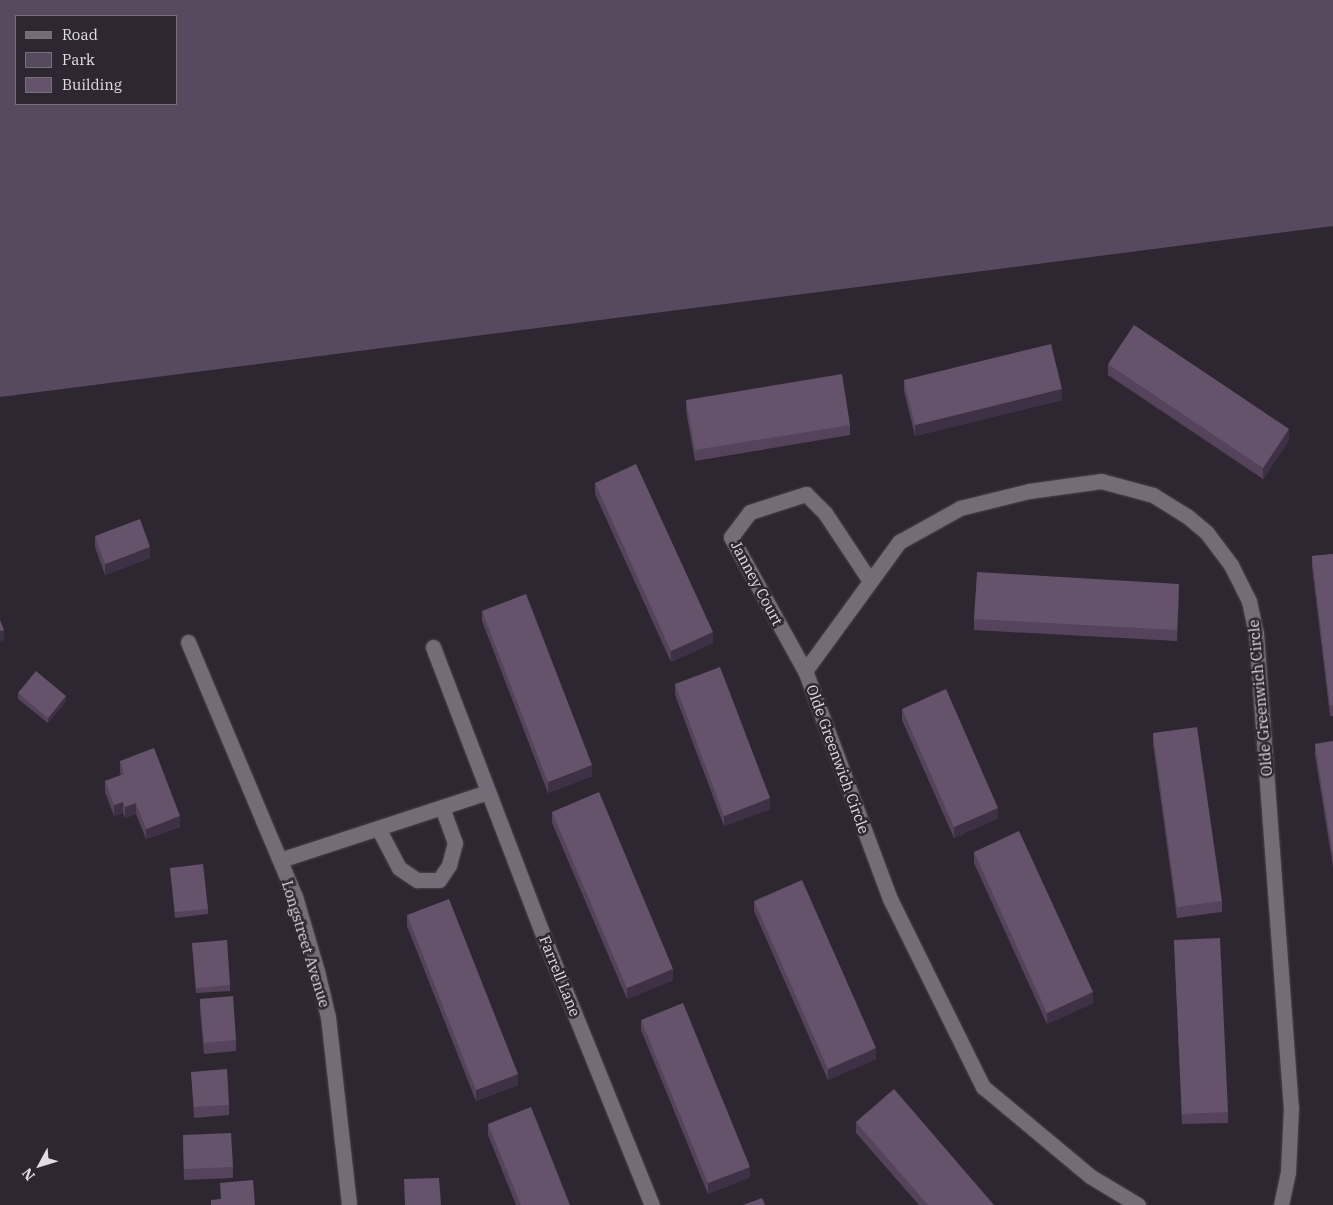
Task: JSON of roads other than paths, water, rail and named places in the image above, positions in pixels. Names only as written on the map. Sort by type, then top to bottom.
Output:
[{"type":"street","name":"Olde Greenwich Circle","points":[[1138,1205],[1090,1176],[983,1087],[890,899],[806,671],[899,542],[960,508],[1030,490],[1101,481],[1153,495],[1187,516],[1207,533],[1231,565],[1248,601],[1257,642],[1291,1108],[1288,1172],[1281,1205]]},
{"type":"street","name":"Janney Court","points":[[806,671],[731,537],[750,512],[806,494],[825,513],[870,581]]},
{"type":"street","name":"Longstreet Avenue","points":[[188,642],[295,896],[328,1018],[349,1205]]},
{"type":"street","name":"Farrell Lane","points":[[433,647],[488,792],[652,1205]]},
{"type":"street","points":[[280,860],[488,792]]},
{"type":"street","points":[[378,828],[399,868],[417,880],[439,880],[449,866],[455,843],[442,807]]}]
